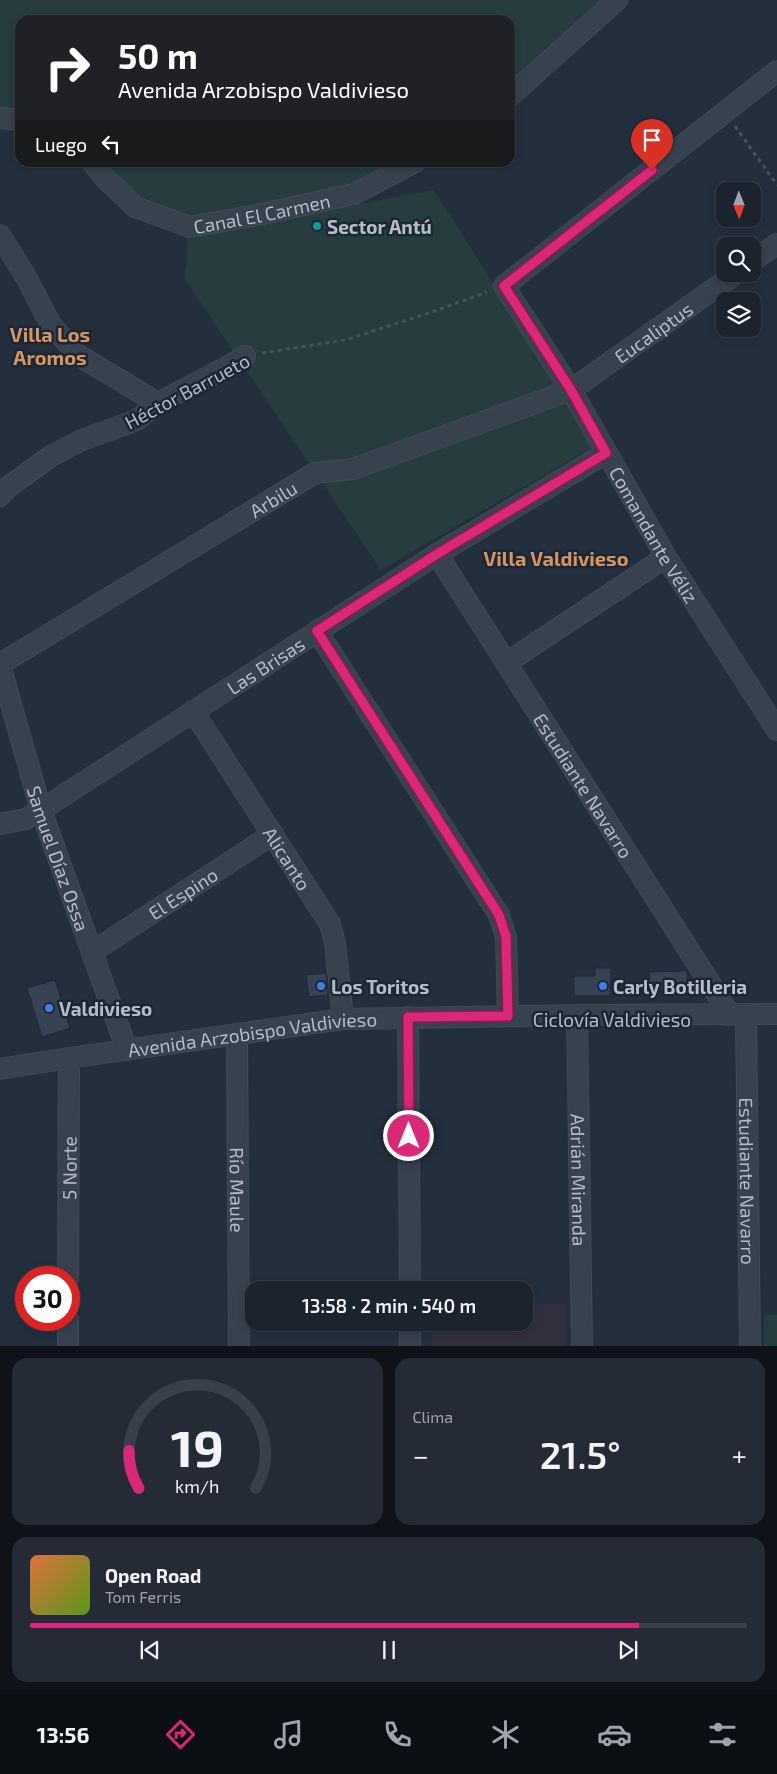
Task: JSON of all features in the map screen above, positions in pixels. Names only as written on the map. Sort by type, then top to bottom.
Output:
[{"type":"street","points":[[515,92],[617,0]]},
{"type":"street","points":[[504,286],[777,71]]},
{"type":"street","points":[[0,118],[15,120]]},
{"type":"street","name":"Canal El Carmen","points":[[96,167],[135,207],[190,227],[354,194],[405,167]]},
{"type":"street","points":[[0,236],[26,277],[50,325],[78,355],[158,403]]},
{"type":"street","points":[[761,255],[777,244]]},
{"type":"street","name":"Eucaliptus","points":[[571,390],[724,282]]},
{"type":"street","name":"Comandante Véliz","points":[[504,286],[571,390],[666,557],[777,730]]},
{"type":"street","name":"Héctor Barrueto","points":[[0,496],[51,456],[82,440],[137,420],[158,403],[245,356]]},
{"type":"street","name":"Arbilu","points":[[0,664],[315,473],[353,469],[571,390]]},
{"type":"street","name":"Las Brisas","points":[[0,824],[26,819],[41,810],[437,554],[606,453]]},
{"type":"street","name":"Estudiante Navarro","points":[[437,554],[506,663],[738,1015],[750,1346]]},
{"type":"street","points":[[506,663],[666,557]]},
{"type":"street","points":[[317,631],[499,915],[506,937],[508,1016]]},
{"type":"street","name":"Samuel Díaz Ossa","points":[[0,664],[41,810],[127,1050]]},
{"type":"street","name":"Alicanto","points":[[193,711],[330,924],[336,942],[343,1019]]},
{"type":"street","name":"El Espino","points":[[92,952],[273,834]]},
{"type":"street","name":"Avenida Arzobispo Valdivieso","points":[[0,1069],[343,1019],[777,1014]]},
{"type":"street","name":"Adrián Miranda","points":[[577,1015],[582,1346]]},
{"type":"street","points":[[408,1017],[410,1281]]},
{"type":"street","name":"Río Maule","points":[[237,1034],[239,1346]]},
{"type":"street","name":"5 Norte","points":[[68,1266],[69,1058]]},
{"type":"street","points":[[68,1331],[68,1346]]},
{"type":"street","points":[[410,1331],[410,1346]]},
{"type":"path","points":[[725,112],[777,185]]},
{"type":"path","name":"Héctor Barrueto","points":[[245,356],[345,340],[504,286]]},
{"type":"shaded area","points":[[533,1304],[565,1304],[565,1346],[432,1346],[432,1331],[533,1331]]},
{"type":"green space","points":[[0,0],[629,0],[515,83],[515,15],[15,15],[15,110],[0,111]]},
{"type":"green space","points":[[108,167],[392,167],[344,187],[186,221],[139,203]]},
{"type":"green space","points":[[434,190],[596,445],[381,570],[184,278],[187,258],[186,236]]},
{"type":"green space","points":[[764,1315],[777,1315],[777,1346],[764,1346]]},
{"type":"building","points":[[595,968],[611,968],[610,996],[574,996],[574,976],[595,976]]},
{"type":"building","points":[[687,971],[688,988],[650,989],[649,972]]},
{"type":"building","points":[[326,973],[328,995],[309,997],[306,975]]},
{"type":"building","name":"Valdivieso","points":[[55,980],[70,1028],[42,1037],[27,988]]},
{"type":"place","name":"Sector Antú","points":[[317,226]]},
{"type":"place","name":"Los Toritos","points":[[321,986]]},
{"type":"place","name":"Carly Botilleria","points":[[603,986]]},
{"type":"place","name":"Valdivieso","points":[[49,1008]]},
{"type":"district","name":"Villa Los Aromos","points":[[50,346]]},
{"type":"district","name":"Villa Valdivieso","points":[[556,558]]},
{"type":"route","points":[[409,1136],[408,1017],[508,1016],[506,937],[499,915],[317,631],[437,554],[606,453],[571,390],[504,286],[652,170]]}]
